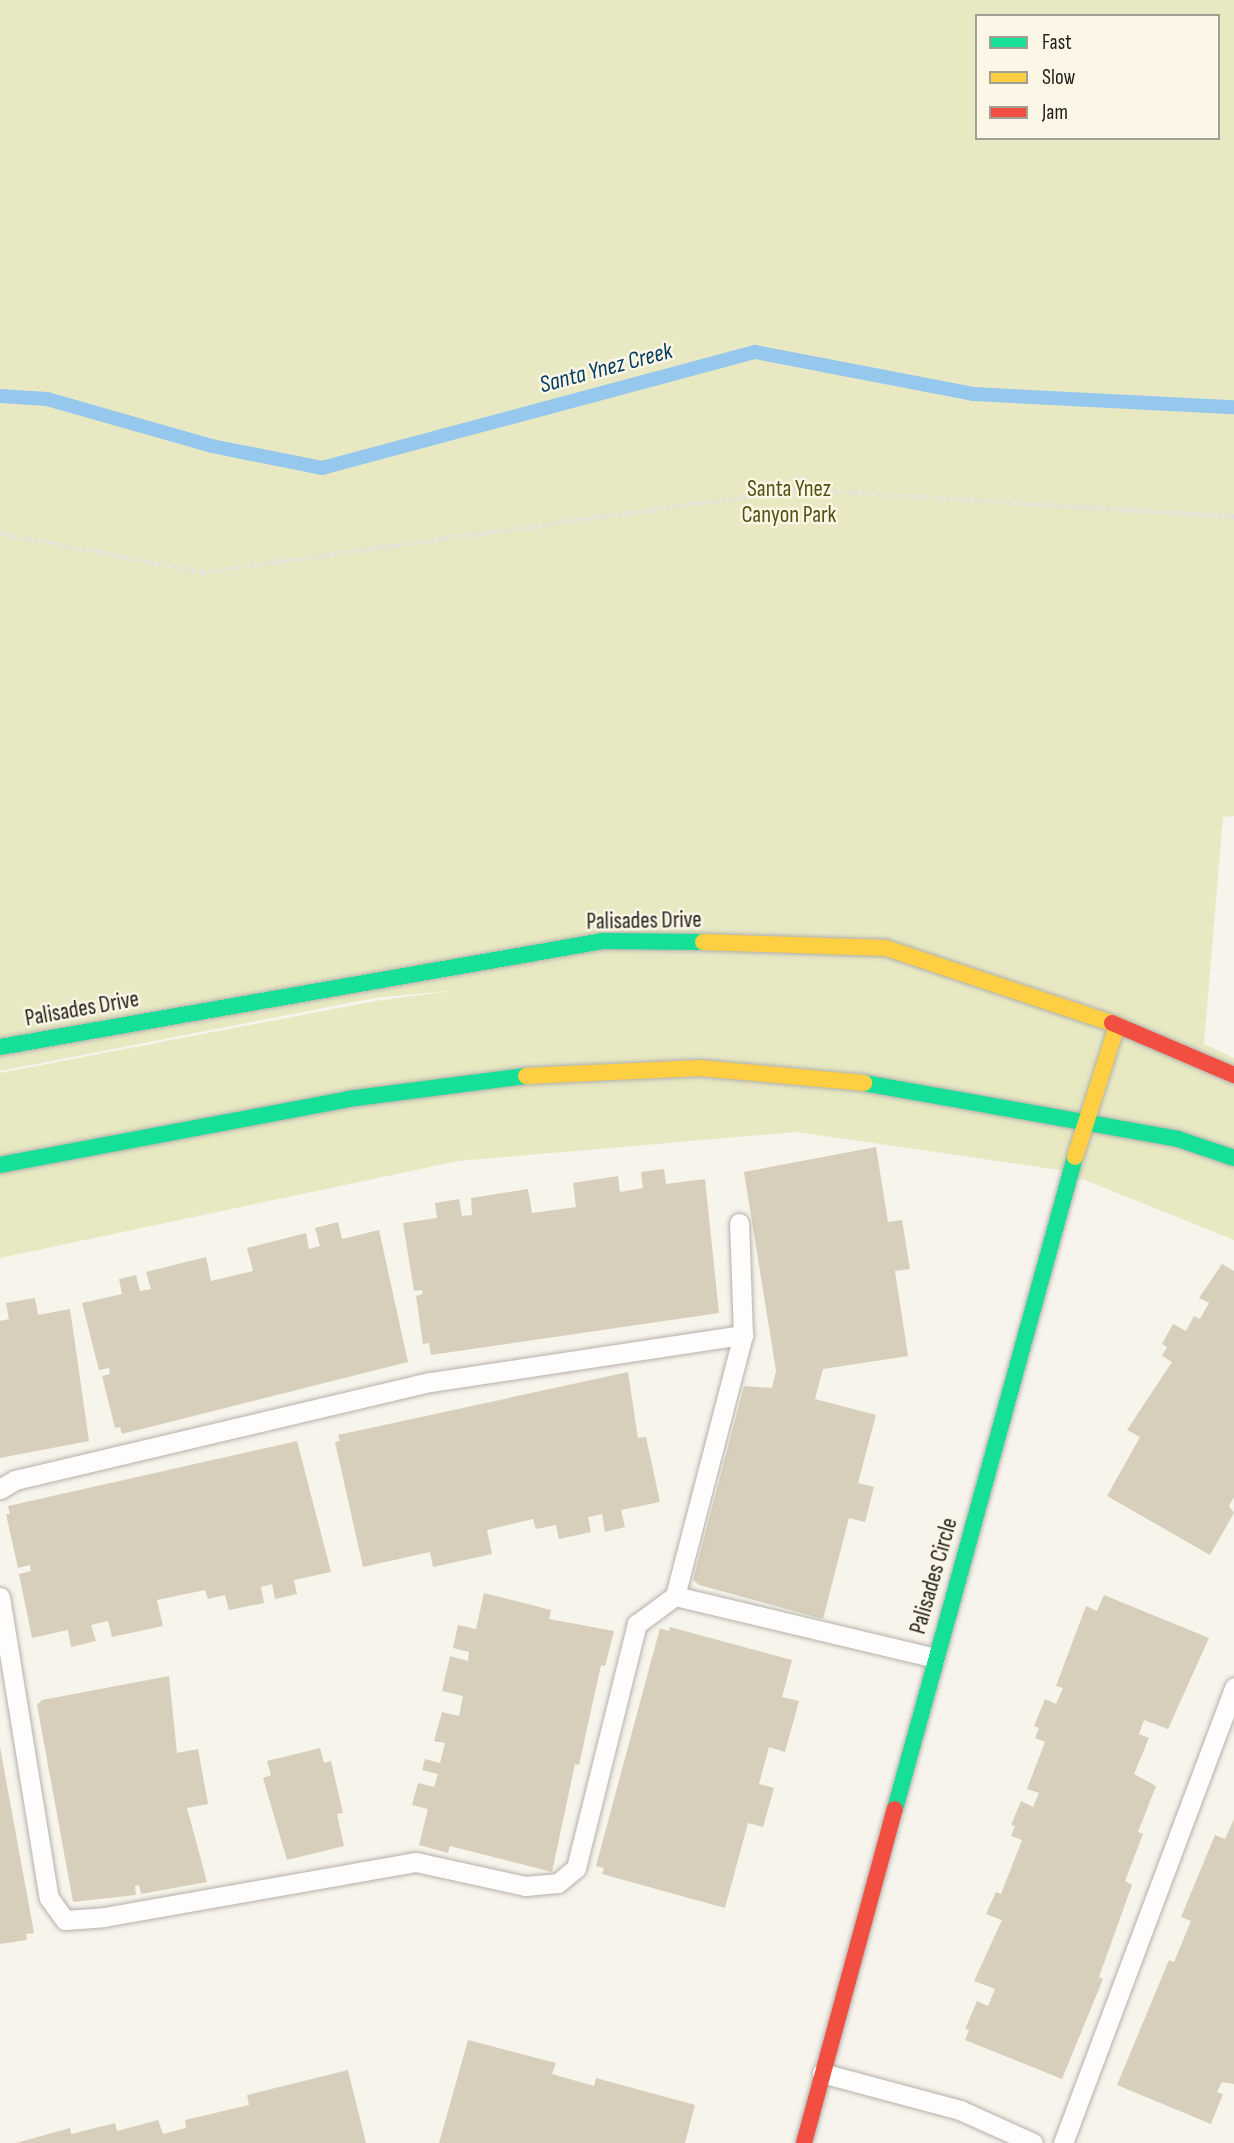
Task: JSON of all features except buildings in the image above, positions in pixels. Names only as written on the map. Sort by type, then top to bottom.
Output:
[{"type":"street","name":"Palisades Drive","points":[[0,1047],[603,941],[886,948],[1117,1024],[1234,1074]]},
{"type":"street","name":"Palisades Circle","points":[[804,2143],[934,1658],[1084,1121],[1117,1024]]},
{"type":"street","points":[[0,1165],[348,1099],[501,1077],[700,1068],[899,1086],[1178,1139],[1234,1158]]},
{"type":"lane","points":[[0,1597],[49,1898],[65,1920],[104,1917],[416,1862],[526,1886],[558,1883],[576,1868],[637,1624],[675,1596],[743,1335],[739,1223]]},
{"type":"lane","points":[[0,1489],[15,1480],[431,1382],[743,1335]]},
{"type":"lane","points":[[675,1596],[934,1658]]},
{"type":"lane","points":[[1063,2143],[1234,1687]]},
{"type":"lane","points":[[822,2073],[960,2110],[1033,2143]]},
{"type":"path","points":[[0,533],[202,572],[799,489],[1234,516]]},
{"type":"green space","name":"Santa Ynez Canyon Park","points":[[0,0],[1234,0],[1234,816],[1223,817],[1204,1044],[1234,1058],[1234,1240],[1060,1170],[797,1132],[458,1161],[0,1258],[0,1073],[375,1001],[458,990],[375,998],[0,1071]]},
{"type":"waterway","name":"Santa Ynez Creek","points":[[0,396],[47,399],[212,446],[322,468],[755,352],[973,394],[1234,407]]},
{"type":"traffic: fast","points":[[0,1047],[603,941],[703,942]]},
{"type":"traffic: fast","points":[[0,1165],[348,1099],[526,1076]]},
{"type":"traffic: fast","points":[[864,1083],[1178,1139],[1234,1158]]},
{"type":"traffic: fast","points":[[895,1809],[1075,1157]]},
{"type":"traffic: slow","points":[[703,942],[886,948],[1112,1023]]},
{"type":"traffic: slow","points":[[1075,1157],[1117,1025]]},
{"type":"traffic: slow","points":[[526,1076],[700,1068],[864,1083]]},
{"type":"traffic: jam","points":[[1112,1023],[1234,1075]]},
{"type":"traffic: jam","points":[[804,2143],[895,1809]]}]
